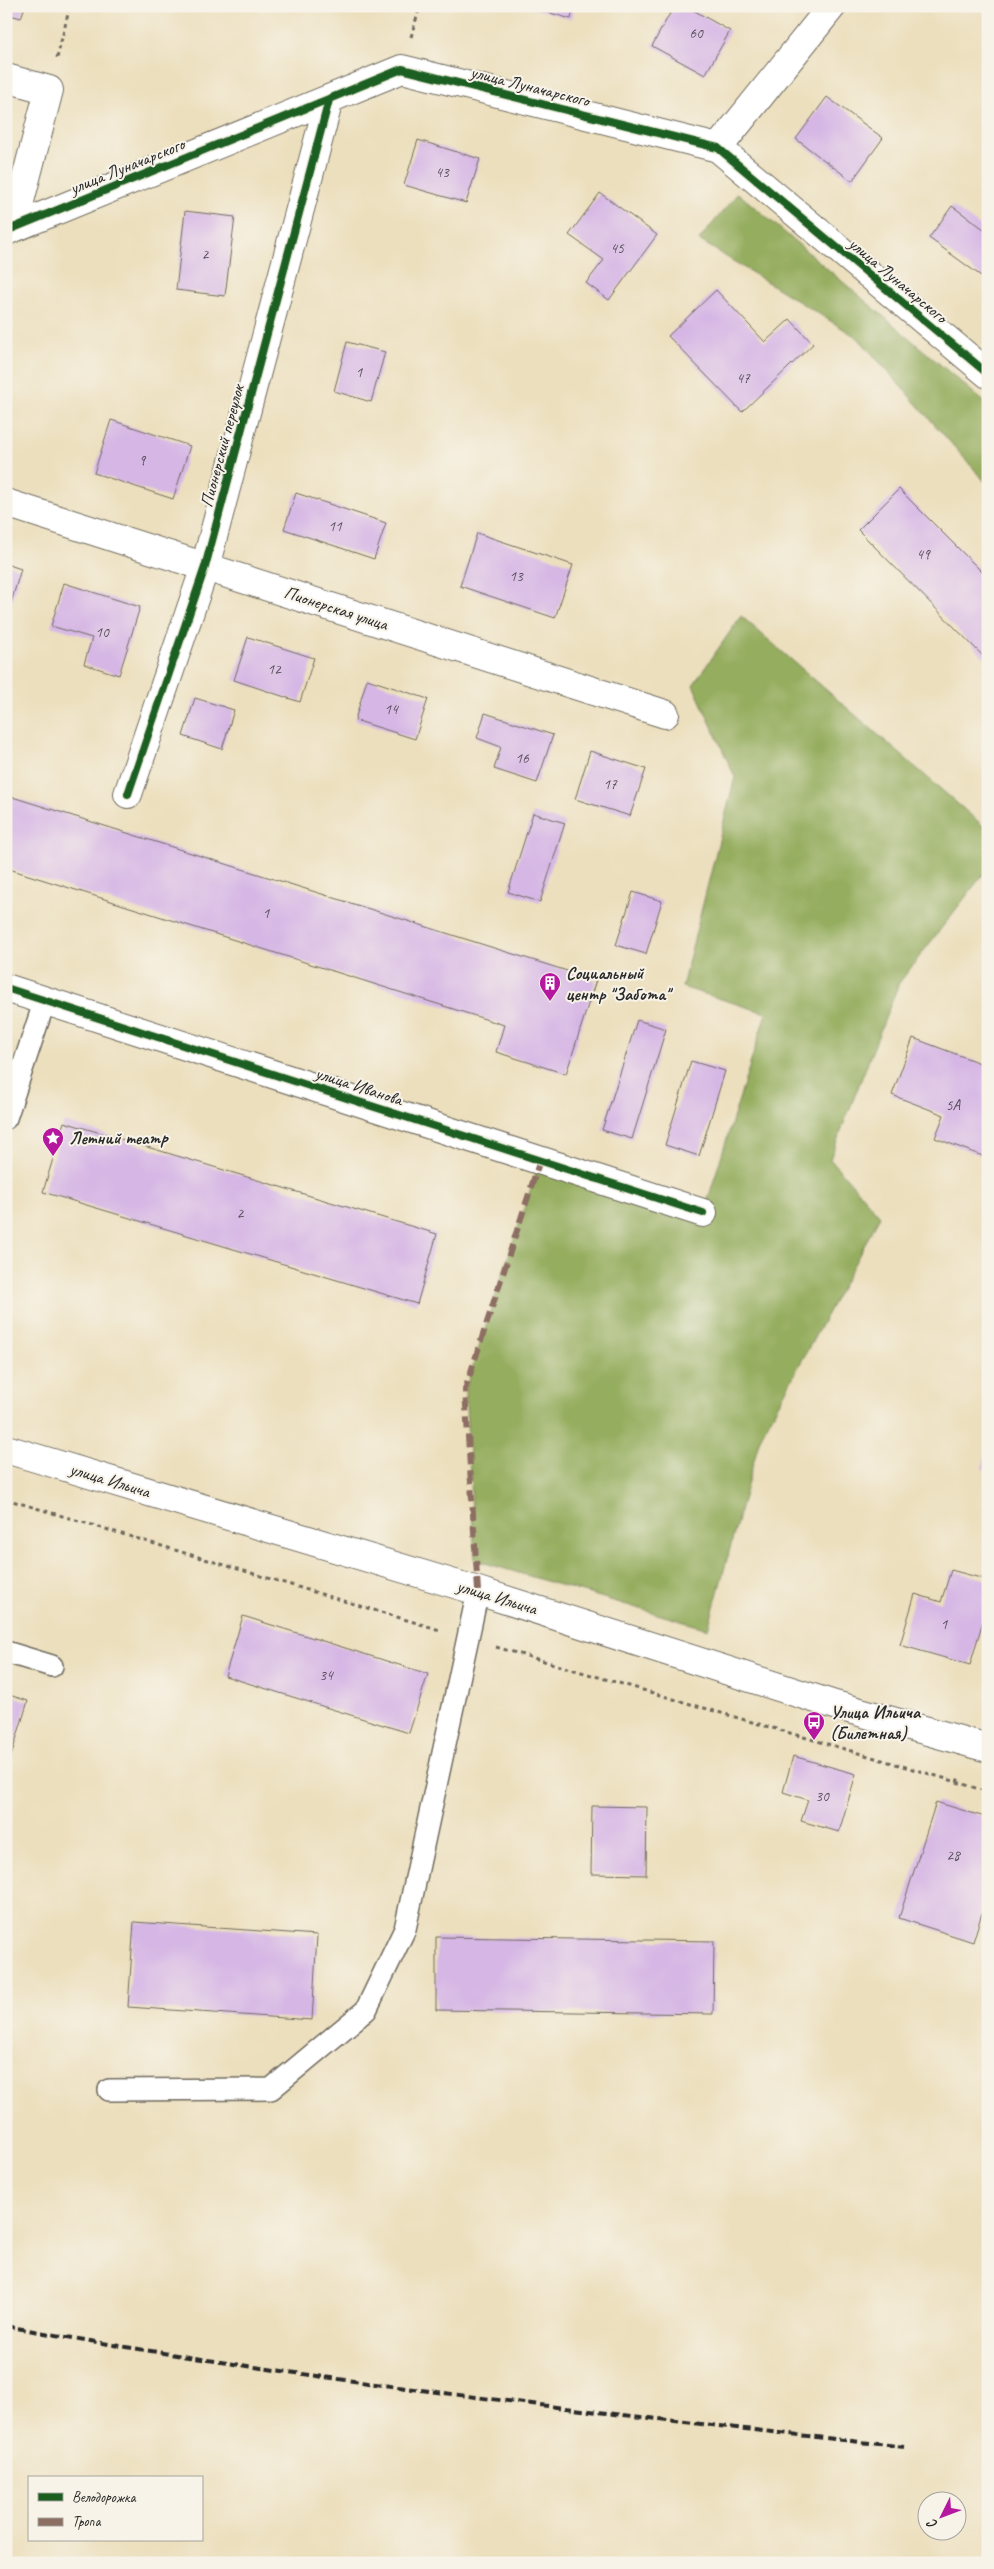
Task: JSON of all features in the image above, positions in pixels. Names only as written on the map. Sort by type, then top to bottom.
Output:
[{"type":"street","points":[[718,148],[832,6]]},
{"type":"street","name":"улица Луначарского","points":[[9,230],[402,69],[718,148],[988,374]]},
{"type":"street","points":[[6,78],[49,90]]},
{"type":"street","name":"улица Луначарского","points":[[9,230],[49,90]]},
{"type":"street","name":"Пионерский переулок","points":[[128,794],[205,567],[329,100]]},
{"type":"street","name":"Пионерская улица","points":[[6,503],[665,714]]},
{"type":"street","name":"улица Иванова","points":[[6,988],[704,1212]]},
{"type":"street","name":"улица Ильича","points":[[6,1449],[478,1590],[835,1704],[979,1745]]},
{"type":"lane","points":[[6,1118],[45,1000]]},
{"type":"lane","points":[[109,2090],[270,2089],[366,2010],[405,1929],[478,1590]]},
{"type":"lane","points":[[6,1652],[52,1666]]},
{"type":"path","points":[[49,90],[70,6]]},
{"type":"path","points":[[6,1499],[468,1639],[988,1792]]},
{"type":"path","points":[[957,1782],[979,1745]]},
{"type":"green space","points":[[738,193],[988,405],[988,485],[858,338],[699,240]]},
{"type":"green space","points":[[741,616],[988,830],[988,868],[899,983],[830,1159],[880,1216],[760,1438],[708,1629],[475,1560],[465,1390],[540,1160],[704,1212],[766,1013],[682,987],[735,777],[693,685]]},
{"type":"building","points":[[6,6],[25,6],[21,18],[6,14]]},
{"type":"building","points":[[526,6],[574,6],[571,19]]},
{"type":"building","points":[[674,6],[686,6],[730,31],[705,75],[652,46]]},
{"type":"building","points":[[827,97],[883,138],[852,181],[796,139]]},
{"type":"building","points":[[418,140],[480,159],[466,203],[404,185]]},
{"type":"building","points":[[600,193],[657,235],[609,300],[586,283],[604,260],[569,235]]},
{"type":"building","points":[[952,206],[988,232],[988,281],[929,238]]},
{"type":"building","points":[[185,211],[235,217],[225,296],[176,290]]},
{"type":"building","points":[[716,290],[765,342],[790,319],[813,344],[742,412],[668,336]]},
{"type":"building","points":[[347,342],[385,352],[371,402],[334,391]]},
{"type":"building","points":[[111,420],[190,446],[173,499],[94,473]]},
{"type":"building","points":[[899,489],[988,578],[988,661],[858,530]]},
{"type":"building","points":[[296,493],[386,523],[374,559],[284,529]]},
{"type":"building","points":[[477,533],[573,565],[555,618],[460,586]]},
{"type":"building","points":[[6,564],[21,569],[7,616],[6,616]]},
{"type":"building","points":[[64,583],[140,607],[119,675],[84,664],[92,638],[51,626]]},
{"type":"building","points":[[248,637],[314,658],[300,702],[234,680]]},
{"type":"building","points":[[367,679],[428,699],[415,739],[355,720]]},
{"type":"building","points":[[195,698],[234,710],[222,749],[183,736]]},
{"type":"building","points":[[485,713],[553,735],[537,783],[494,769],[501,747],[477,738]]},
{"type":"building","points":[[590,751],[646,769],[630,816],[575,799]]},
{"type":"building","points":[[6,795],[596,980],[566,1074],[496,1052],[504,1025],[6,868]]},
{"type":"building","points":[[533,813],[565,823],[540,902],[508,892]]},
{"type":"building","points":[[633,892],[662,901],[646,954],[616,945]]},
{"type":"building","points":[[637,1020],[666,1029],[632,1139],[602,1130]]},
{"type":"building","points":[[913,1038],[988,1066],[988,1158],[935,1138],[944,1115],[892,1095]]},
{"type":"building","points":[[691,1061],[725,1071],[699,1156],[665,1145]]},
{"type":"building","points":[[64,1122],[437,1234],[417,1304],[43,1192]]},
{"type":"building","points":[[988,1451],[988,1470],[982,1469]]},
{"type":"building","points":[[951,1570],[988,1580],[988,1604],[970,1665],[900,1645],[915,1594],[941,1602]]},
{"type":"building","points":[[243,1616],[428,1674],[409,1733],[225,1676]]},
{"type":"building","points":[[6,1694],[28,1701],[7,1769],[6,1769]]},
{"type":"building","points":[[793,1756],[856,1774],[839,1832],[801,1821],[808,1800],[783,1792]]},
{"type":"building","points":[[936,1802],[988,1818],[988,1893],[973,1942],[899,1918]]},
{"type":"building","points":[[592,1806],[647,1807],[646,1875],[591,1874]]},
{"type":"building","points":[[134,1922],[317,1935],[312,2020],[128,2007]]},
{"type":"building","points":[[436,1937],[714,1941],[713,2014],[436,2010]]},
{"type":"railway","points":[[6,2326],[118,2346],[342,2379],[567,2408],[905,2447]]},
{"type":"marked path","points":[[478,1591],[465,1390],[540,1160]]},
{"type":"cycle path","points":[[6,231],[402,69],[718,148],[988,374]]},
{"type":"cycle path","points":[[128,794],[205,567],[329,100]]},
{"type":"cycle path","points":[[6,988],[703,1213]]},
{"type":"place","name":"Социальный центр \"Забота\"","points":[[550,1002]]},
{"type":"place","name":"Летний театр","points":[[53,1157]]},
{"type":"place","name":"Улица Ильича (Билетная)","points":[[814,1741]]}]
